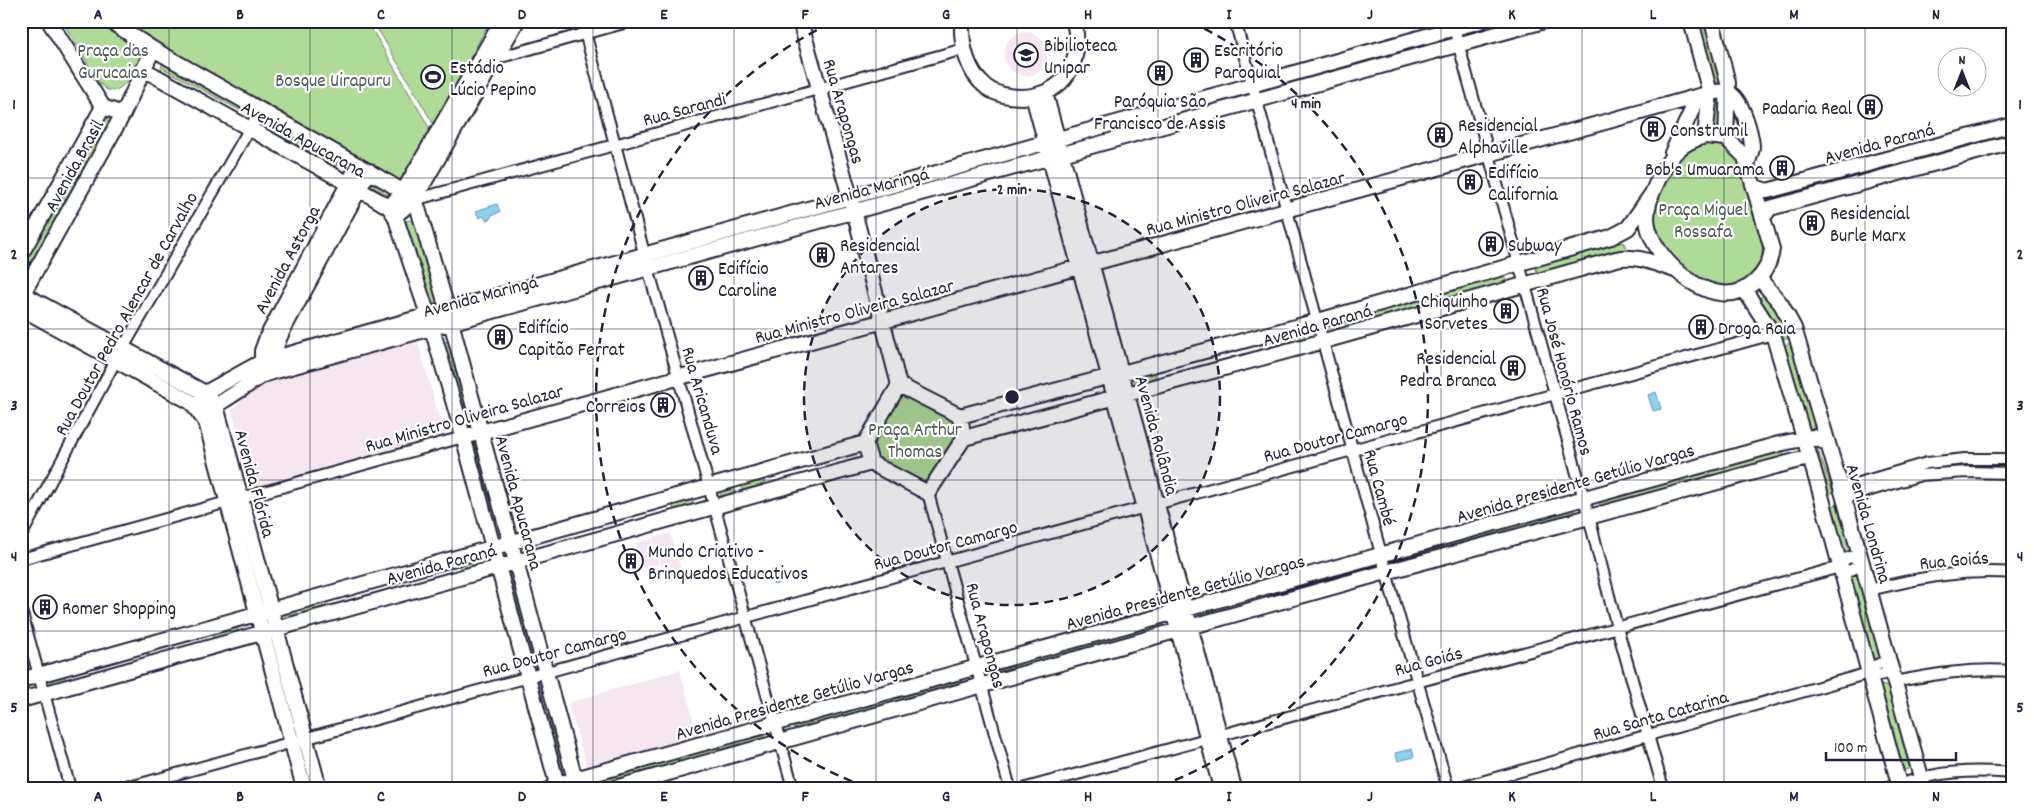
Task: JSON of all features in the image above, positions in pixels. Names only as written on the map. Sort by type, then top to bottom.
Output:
[{"type":"street","points":[[50,21],[103,107],[123,114]]},
{"type":"street","name":"Avenida Apucarana","points":[[110,21],[153,49],[364,168],[409,196],[449,316],[576,784]]},
{"type":"street","points":[[491,55],[502,21]]},
{"type":"street","points":[[392,211],[409,196],[491,55],[517,21]]},
{"type":"street","name":"Rua Aricanduva","points":[[582,21],[646,261],[793,788]]},
{"type":"street","points":[[491,55],[586,34],[632,21]]},
{"type":"street","name":"Rua Arapongas","points":[[800,21],[854,211],[881,322],[899,385]]},
{"type":"street","points":[[962,21],[964,49],[975,75],[991,90],[1009,96],[1039,94],[1060,83],[1073,63],[1077,49],[1074,21]]},
{"type":"street","name":"Rua Cambé","points":[[1235,21],[1386,572],[1448,788]]},
{"type":"street","name":"Avenida Maringá","points":[[205,393],[268,367],[646,261],[788,214],[1252,84],[1452,25],[1480,21]]},
{"type":"street","name":"Avenida Maringá","points":[[646,261],[792,228],[1542,21]]},
{"type":"street","points":[[1712,21],[1728,83],[1726,138]]},
{"type":"street","points":[[1693,22],[1704,95],[1705,136]]},
{"type":"street","name":"Rua José Honório Ramos","points":[[1452,25],[1663,788]]},
{"type":"street","name":"Avenida Brasil","points":[[22,298],[123,114],[153,49]]},
{"type":"street","name":"Rua Sarandi","points":[[409,196],[615,145],[964,49]]},
{"type":"street","name":"Avenida Apucarana","points":[[143,69],[360,190],[392,211],[430,321],[494,548],[557,787]]},
{"type":"street","name":"Rua Ministro Oliveira Salazar","points":[[21,559],[1704,95],[1719,91],[1729,93]]},
{"type":"street","points":[[1729,93],[1737,99],[1741,106],[1752,145],[1748,162]]},
{"type":"street","name":"Avenida Rolândia","points":[[1039,94],[1213,737],[1221,788]]},
{"type":"street","points":[[1671,156],[1688,142],[1705,136],[1726,138],[1741,151],[1748,162],[1772,249],[1771,259],[1759,278],[1744,289],[1731,293],[1719,293],[1698,285],[1678,271],[1660,253],[1650,235],[1647,217],[1651,195],[1671,156],[1704,95]]},
{"type":"street","name":"Avenida Brasil","points":[[21,254],[103,107]]},
{"type":"street","name":"Rua Doutor Pedro Alencar de Carvalho","points":[[21,536],[120,355],[261,109]]},
{"type":"street","name":"Avenida Paraná","points":[[1755,187],[1767,191],[2013,125]]},
{"type":"street","points":[[1969,136],[1974,153]]},
{"type":"street","name":"Avenida Paraná","points":[[1764,216],[1770,208],[2013,142]]},
{"type":"street","name":"Avenida Astorga","points":[[268,367],[267,337],[347,184],[364,168]]},
{"type":"street","name":"Avenida Astorga","points":[[268,367],[282,332],[360,190],[364,168]]},
{"type":"street","points":[[1827,175],[1832,192]]},
{"type":"street","name":"Avenida Paraná","points":[[960,416],[1318,320],[1620,234],[1635,220],[1651,195]]},
{"type":"street","points":[[788,214],[792,228]]},
{"type":"street","name":"Avenida Paraná","points":[[964,438],[1121,397],[1625,257],[1636,258],[1678,271]]},
{"type":"street","name":"Avenida Londrina","points":[[1759,278],[1780,304],[1794,328],[1843,493],[1923,783]]},
{"type":"street","points":[[1744,289],[1773,334],[1819,488],[1869,673],[1896,787],[1923,783],[1960,772],[2013,773]]},
{"type":"street","name":"Avenida Flórida","points":[[22,298],[120,355],[196,405],[206,422],[304,788]]},
{"type":"street","name":"Rua Doutor Camargo","points":[[128,787],[1773,334]]},
{"type":"street","name":"Avenida Flórida","points":[[120,355],[205,393],[216,406],[319,788]]},
{"type":"street","name":"Avenida Maringá","points":[[216,406],[268,367]]},
{"type":"street","points":[[899,385],[960,416],[964,438],[928,493],[871,463],[865,443],[899,385]]},
{"type":"street","points":[[205,393],[196,405],[211,410],[216,406]]},
{"type":"street","points":[[1804,438],[1812,437],[1827,443]]},
{"type":"street","name":"Avenida Presidente Getúlio Vargas","points":[[557,787],[576,784],[775,724],[1804,438]]},
{"type":"street","name":"Avenida Paraná","points":[[21,680],[865,443]]},
{"type":"street","points":[[1779,444],[1786,450],[1786,463]]},
{"type":"street","points":[[839,450],[844,451],[850,460],[846,470]]},
{"type":"street","name":"Avenida Presidente Getúlio Vargas","points":[[615,788],[1386,572],[1810,457]]},
{"type":"street","points":[[1919,470],[1927,463],[1965,459],[2013,459]]},
{"type":"street","name":"Avenida Paraná","points":[[21,700],[871,463]]},
{"type":"street","points":[[1819,488],[1832,496],[1919,470],[2013,473]]},
{"type":"street","points":[[742,478],[737,487],[739,492],[748,497]]},
{"type":"street","name":"Rua Arapongas","points":[[928,493],[1010,788]]},
{"type":"street","points":[[686,494],[696,501],[696,510],[693,513]]},
{"type":"street","points":[[487,523],[491,525],[499,524],[504,517]]},
{"type":"street","points":[[534,537],[531,546],[536,554],[540,556]]},
{"type":"street","name":"Rua Goiás","points":[[1026,788],[1840,567],[1845,559],[1850,557],[1861,561]]},
{"type":"street","points":[[450,559],[457,567],[455,578]]},
{"type":"street","name":"Rua Goiás","points":[[1869,590],[1930,576],[1953,573],[1986,571],[2013,574]]},
{"type":"street","points":[[305,599],[300,609],[302,614],[310,619]]},
{"type":"street","points":[[21,610],[70,788]]},
{"type":"street","points":[[232,620],[240,625],[242,630],[237,639]]},
{"type":"street","name":"Rua Santa Catarina","points":[[1460,788],[1869,673],[1870,668],[1881,663],[1890,667]]},
{"type":"street","points":[[73,666],[68,674],[72,683],[77,685]]},
{"type":"street","points":[[1894,682],[1968,670],[2013,671]]},
{"type":"street","points":[[539,715],[556,710]]},
{"type":"street","name":"Avenida Rolândia","points":[[1213,737],[1234,788]]},
{"type":"shaded area","name":"Bibilioteca Unipar","points":[[1030,32],[1042,38],[1047,45],[1047,63],[1042,70],[1035,75],[1022,76],[1014,73],[1007,66],[1004,50],[1007,42],[1014,35]]},
{"type":"shaded area","points":[[417,339],[444,434],[253,487],[232,410],[261,380]]},
{"type":"shaded area","points":[[670,533],[683,577],[666,582],[653,538]]},
{"type":"shaded area","points":[[652,539],[659,564],[643,569],[636,543]]},
{"type":"shaded area","points":[[680,670],[698,737],[587,767],[568,703]]},
{"type":"green space","name":"Praça das Gurucaias","points":[[62,21],[94,21],[135,46],[140,54],[140,60],[127,82],[117,90],[107,90],[100,84]]},
{"type":"green space","name":"Bosque Uirapuru","points":[[119,21],[367,21],[433,134],[403,187]]},
{"type":"green space","name":"Estádio Lúcio Pepino","points":[[373,21],[490,21],[434,125]]},
{"type":"green space","points":[[1502,21],[1526,21],[1470,36],[1468,30]]},
{"type":"green space","points":[[1700,23],[1707,24],[1721,79],[1717,82],[1713,81]]},
{"type":"green space","points":[[1440,39],[1442,45],[1269,93],[1267,87]]},
{"type":"green space","points":[[164,61],[244,105],[241,111],[161,67]]},
{"type":"green space","points":[[1240,94],[1242,101],[1072,148],[1070,141]]},
{"type":"green space","points":[[1722,96],[1720,128],[1717,131],[1713,130],[1715,98]]},
{"type":"green space","points":[[107,113],[114,117],[23,277],[21,276],[21,264]]},
{"type":"green space","points":[[266,118],[339,160],[336,167],[262,125]]},
{"type":"green space","name":"Praça Miguel Rossafa","points":[[1707,142],[1717,144],[1726,149],[1741,164],[1762,241],[1760,262],[1755,271],[1749,279],[1731,287],[1721,288],[1709,285],[1674,262],[1664,252],[1657,239],[1651,219],[1655,198],[1659,189],[1682,150]]},
{"type":"green space","points":[[1964,145],[1964,149],[1887,170],[1884,167],[1885,165]]},
{"type":"green space","points":[[1032,149],[1034,156],[860,203],[858,196]]},
{"type":"green space","points":[[370,178],[391,189],[388,195],[367,184]]},
{"type":"green space","points":[[1823,183],[1823,188],[1773,201],[1770,201],[1768,198]]},
{"type":"green space","points":[[414,219],[438,304],[430,306],[406,221]]},
{"type":"green space","points":[[1624,242],[1627,251],[1538,275],[1535,266]]},
{"type":"green space","points":[[1504,274],[1506,283],[1339,330],[1336,321]]},
{"type":"green space","points":[[1765,296],[1783,319],[1790,337],[1788,339],[1783,339],[1777,325],[1760,304],[1758,300]]},
{"type":"green space","points":[[1304,331],[1305,339],[1287,345],[1290,334]]},
{"type":"green space","points":[[448,341],[468,414],[459,416],[439,344]]},
{"type":"green space","points":[[1790,343],[1793,345],[1817,424],[1811,429],[1807,428],[1784,347]]},
{"type":"green space","points":[[1156,372],[1154,382],[1135,385],[1135,377]]},
{"type":"green space","name":"Praça Arthur Thomas","points":[[899,385],[960,416],[964,438],[928,493],[871,463],[865,443]]},
{"type":"green space","points":[[477,445],[498,518],[488,521],[467,447]]},
{"type":"green space","points":[[1815,446],[1833,492],[1831,494],[1816,459],[1813,447]]},
{"type":"green space","points":[[1781,450],[1784,452],[1783,458],[1605,507],[1600,505],[1599,501]]},
{"type":"green space","points":[[766,477],[762,490],[744,492],[741,487],[744,483]]},
{"type":"green space","points":[[735,485],[735,493],[739,496],[725,499],[720,494],[722,489]]},
{"type":"green space","points":[[688,499],[693,502],[693,508],[673,510],[674,503]]},
{"type":"green space","points":[[1836,504],[1839,505],[1851,551],[1847,555],[1844,554],[1831,507]]},
{"type":"green space","points":[[1572,507],[1575,508],[1575,515],[1404,562],[1400,560],[1399,556]]},
{"type":"green space","points":[[480,557],[486,559],[487,563],[461,573],[458,563]]},
{"type":"green space","points":[[1369,563],[1374,568],[1205,617],[1202,616],[1202,609]]},
{"type":"green space","points":[[1856,575],[1859,578],[1880,655],[1880,658],[1875,661],[1872,660],[1850,580],[1851,576]]},
{"type":"green space","points":[[510,580],[515,581],[536,660],[534,662],[530,662],[506,583]]},
{"type":"green space","points":[[323,601],[323,612],[307,615],[304,613],[303,608]]},
{"type":"green space","points":[[297,607],[297,615],[301,619],[279,623],[278,615]]},
{"type":"green space","points":[[1161,621],[1164,623],[1164,629],[1002,674],[998,672],[997,668]]},
{"type":"green space","points":[[235,624],[238,634],[211,643],[215,629]]},
{"type":"green space","points":[[64,673],[67,683],[48,686],[46,680],[48,677]]},
{"type":"green space","points":[[960,678],[963,683],[962,687],[795,731],[793,727],[796,723]]},
{"type":"green space","points":[[1882,685],[1888,687],[1910,765],[1907,770],[1901,769],[1879,688]]},
{"type":"green space","points":[[545,717],[552,717],[566,768],[564,770],[560,771]]},
{"type":"green space","points":[[760,734],[765,739],[763,742],[596,787],[594,780]]},
{"type":"water","points":[[497,204],[500,212],[492,215],[489,220],[486,220],[484,216],[479,218],[476,211]]},
{"type":"water","points":[[1656,392],[1661,409],[1653,411],[1648,395]]},
{"type":"water","points":[[777,569],[780,583],[774,585],[770,571]]},
{"type":"water","points":[[1412,749],[1414,757],[1398,761],[1395,753]]},
{"type":"place","name":"Bibilioteca Unipar","points":[[1026,55]]},
{"type":"place","name":"Escritório Paroquial","points":[[1196,60]]},
{"type":"place","name":"Paróquia São Francisco de Assis","points":[[1160,73]]},
{"type":"place","name":"Estádio Lúcio Pepino","points":[[433,77]]},
{"type":"place","name":"Padaria Real","points":[[1870,107]]},
{"type":"place","name":"Construmil","points":[[1653,129]]},
{"type":"place","name":"Residencial Alphaville","points":[[1440,135]]},
{"type":"place","name":"Bob's Umuarama","points":[[1782,168]]},
{"type":"place","name":"Edifício California","points":[[1470,182]]},
{"type":"place","name":"Residencial Burle Marx","points":[[1812,223]]},
{"type":"place","name":"Subway","points":[[1491,244]]},
{"type":"place","name":"Residencial Antares","points":[[822,255]]},
{"type":"place","name":"Edifício Caroline","points":[[701,278]]},
{"type":"place","name":"Chiquinho Sorvetes","points":[[1506,311]]},
{"type":"place","name":"Droga Raia","points":[[1701,327]]},
{"type":"place","name":"Edifício Capitão Ferrat","points":[[500,337]]},
{"type":"place","name":"Residencial Pedra Branca","points":[[1513,368]]},
{"type":"place","name":"Correios","points":[[663,405]]},
{"type":"place","name":"Mundo Criativo - Brinquedos Educativos","points":[[631,561]]},
{"type":"place","name":"Romer Shopping","points":[[45,607]]}]
